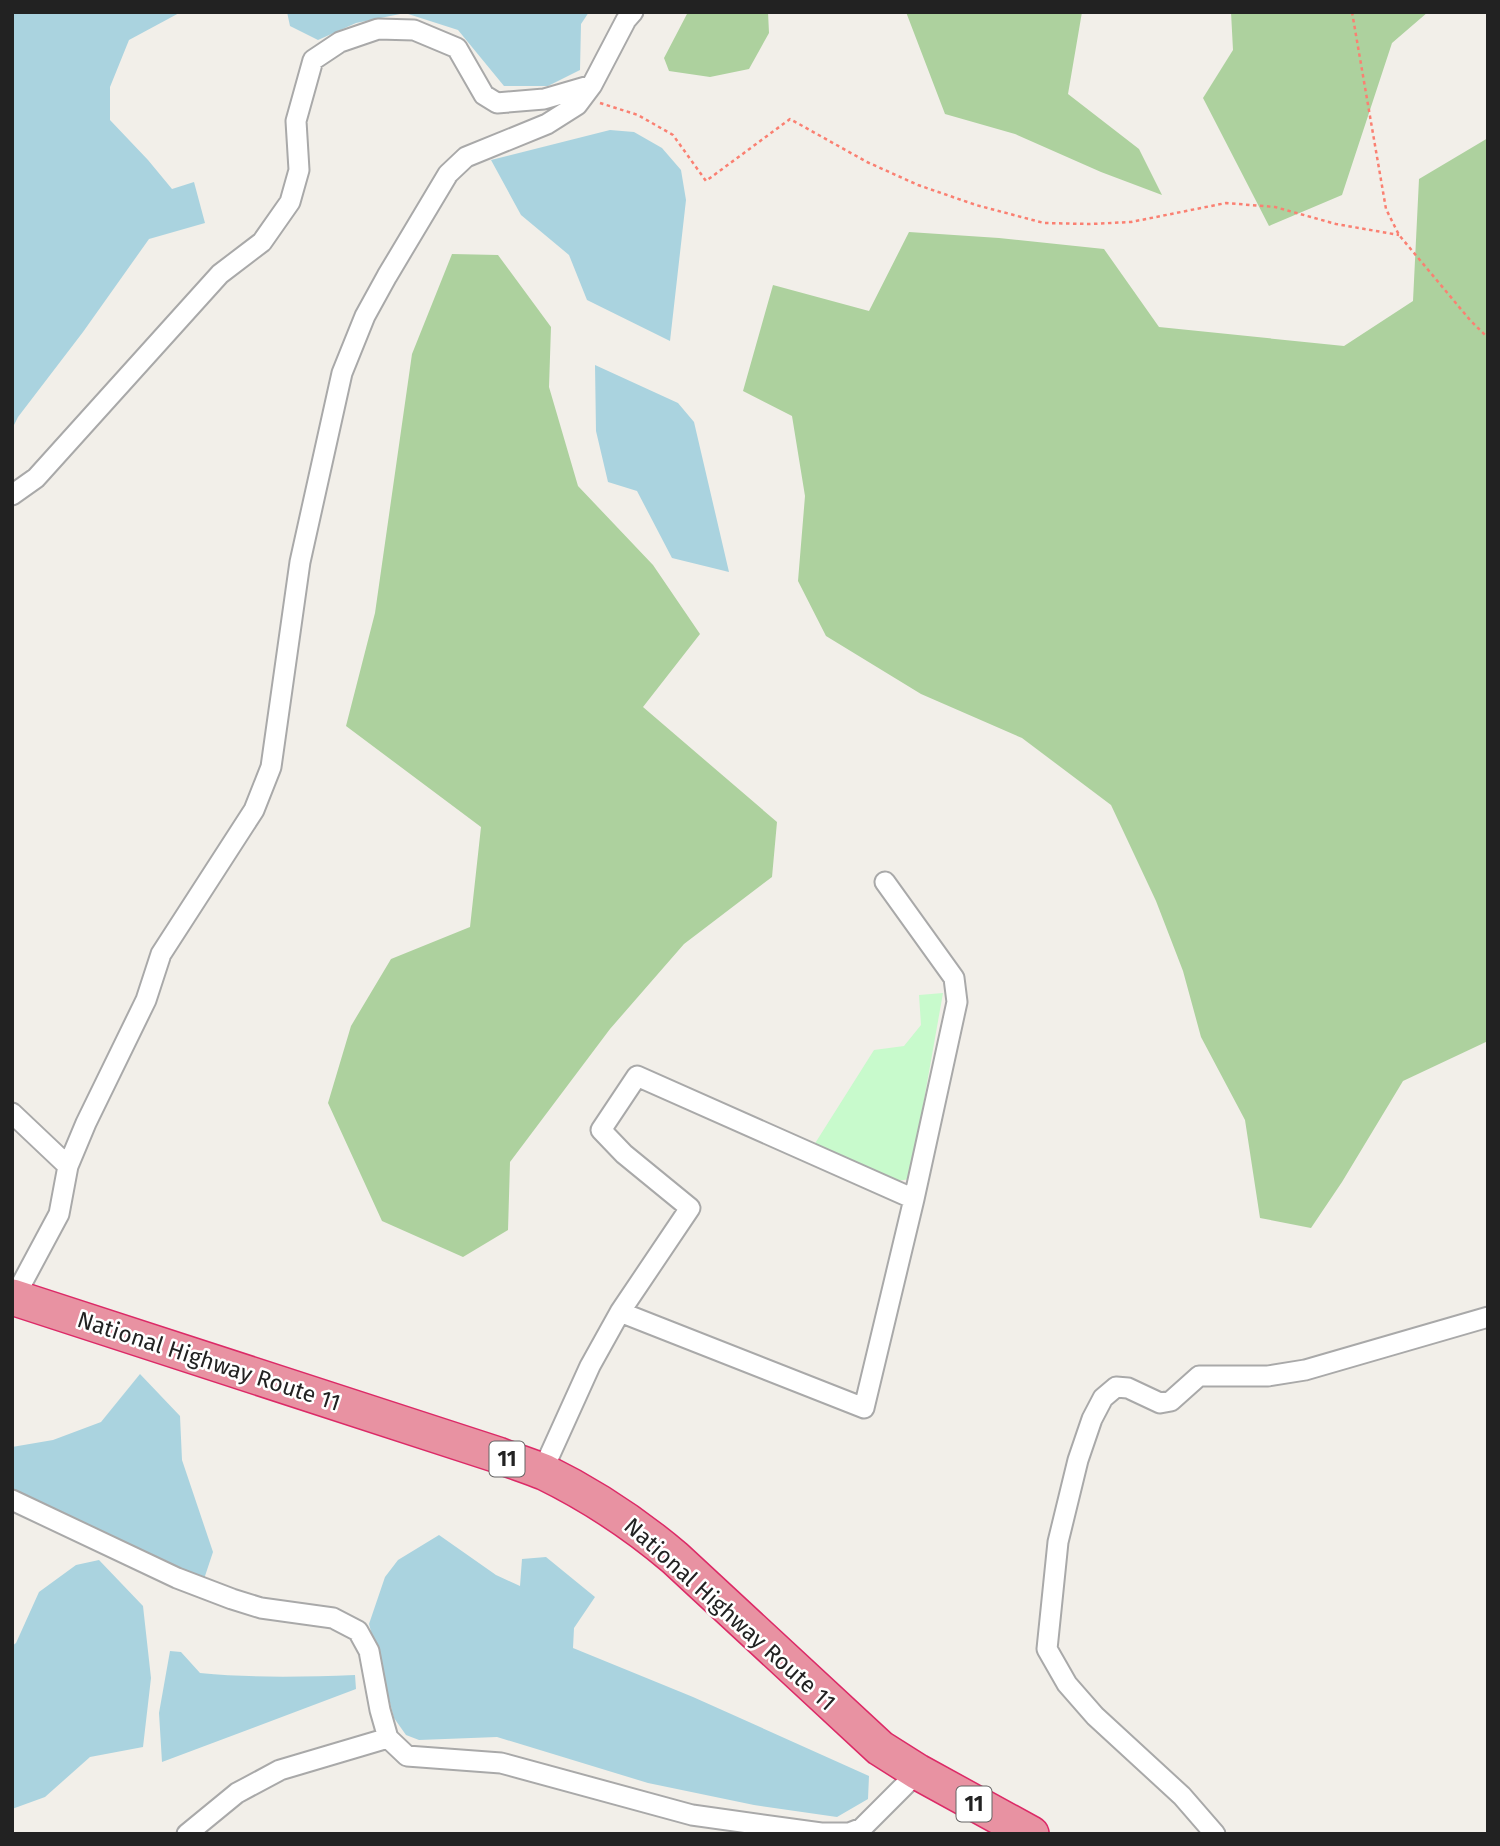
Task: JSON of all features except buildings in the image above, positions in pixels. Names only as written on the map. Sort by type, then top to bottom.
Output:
[{"type":"highway","name":"National Highway Route 11","points":[[13,1300],[472,1447],[542,1472],[615,1512],[648,1535],[880,1748],[1031,1834]]},
{"type":"street","points":[[13,1300],[59,1214],[68,1166],[146,1000],[161,954],[254,810],[271,767],[300,562],[342,373],[365,316],[447,174],[466,157],[547,124],[592,93],[626,20],[634,12]]},
{"type":"street","points":[[12,495],[36,478],[220,274],[262,242],[290,202],[299,170],[296,121],[313,60],[340,43],[378,29],[414,30],[457,48],[484,95],[497,103],[592,93]]},
{"type":"street","points":[[621,1311],[864,1408],[957,1002],[954,978],[885,883]]},
{"type":"street","points":[[542,1472],[590,1366],[621,1311],[690,1208],[624,1154],[601,1130],[637,1076],[914,1199]]},
{"type":"street","points":[[12,1113],[68,1166]]},
{"type":"street","points":[[1214,1834],[1182,1796],[1095,1716],[1067,1684],[1047,1649],[1058,1542],[1078,1460],[1092,1419],[1103,1398],[1116,1387],[1128,1388],[1160,1404],[1171,1401],[1199,1376],[1268,1376],[1304,1370],[1488,1317]]},
{"type":"street","points":[[12,1500],[177,1578],[232,1600],[261,1608],[333,1618],[358,1631],[369,1651],[388,1738],[407,1756],[501,1763],[692,1815],[821,1833],[849,1833],[862,1828],[918,1772]]},
{"type":"street","points":[[187,1834],[237,1794],[280,1770],[388,1738]]},
{"type":"path","points":[[1352,12],[1386,209],[1399,235],[1488,338]]},
{"type":"path","points":[[592,93],[673,135],[706,181],[790,119],[867,162],[918,185],[976,205],[1044,223],[1131,222],[1226,203],[1275,207],[1336,224],[1399,235]]},
{"type":"green space","points":[[688,12],[768,12],[769,33],[749,69],[710,77],[669,71],[664,58]]},
{"type":"green space","points":[[906,12],[1082,12],[1068,94],[1139,149],[1162,195],[1101,172],[1015,134],[945,114]]},
{"type":"green space","points":[[1231,12],[1428,12],[1392,43],[1342,195],[1269,226],[1203,98],[1233,50]]},
{"type":"green space","points":[[1488,138],[1488,1041],[1403,1081],[1311,1228],[1260,1218],[1245,1120],[1201,1037],[1183,971],[1156,901],[1111,805],[1022,738],[921,694],[826,636],[798,581],[805,496],[792,416],[743,391],[773,285],[869,311],[909,232],[1104,249],[1159,327],[1344,346],[1413,301],[1419,179]]},
{"type":"green space","points":[[452,254],[498,255],[551,327],[549,387],[578,486],[653,565],[700,634],[643,707],[777,822],[772,877],[684,944],[610,1029],[510,1162],[508,1230],[463,1257],[382,1221],[328,1103],[351,1026],[391,959],[470,927],[481,827],[346,726],[375,613],[412,354]]},
{"type":"green space","points":[[943,993],[910,1179],[897,1181],[814,1145],[874,1050],[904,1046],[921,1025],[919,995]]},
{"type":"water","points":[[12,12],[181,12],[129,40],[110,87],[110,120],[172,189],[194,182],[205,223],[149,239],[18,417],[12,429]]},
{"type":"water","points":[[287,12],[589,12],[581,24],[580,70],[548,86],[504,86],[458,30],[405,13],[356,23],[318,40],[290,26]]},
{"type":"water","points":[[610,130],[634,132],[662,148],[681,170],[686,200],[670,341],[587,300],[569,255],[521,215],[491,160]]},
{"type":"water","points":[[595,365],[678,403],[694,422],[729,572],[672,558],[637,491],[608,482],[596,431]]},
{"type":"water","points":[[140,1374],[180,1416],[182,1460],[213,1552],[204,1579],[12,1490],[12,1447],[53,1440],[101,1422]]},
{"type":"water","points":[[439,1535],[496,1575],[520,1586],[522,1559],[546,1557],[595,1597],[574,1628],[573,1648],[693,1697],[869,1776],[868,1799],[837,1817],[754,1805],[648,1783],[497,1737],[419,1740],[406,1735],[394,1718],[369,1624],[385,1577],[398,1560]]},
{"type":"water","points":[[99,1560],[143,1606],[151,1678],[143,1747],[90,1757],[45,1797],[12,1809],[12,1646],[16,1643],[39,1592],[76,1565]]},
{"type":"water","points":[[170,1651],[181,1652],[200,1673],[277,1677],[355,1675],[356,1689],[162,1762],[159,1713]]}]
